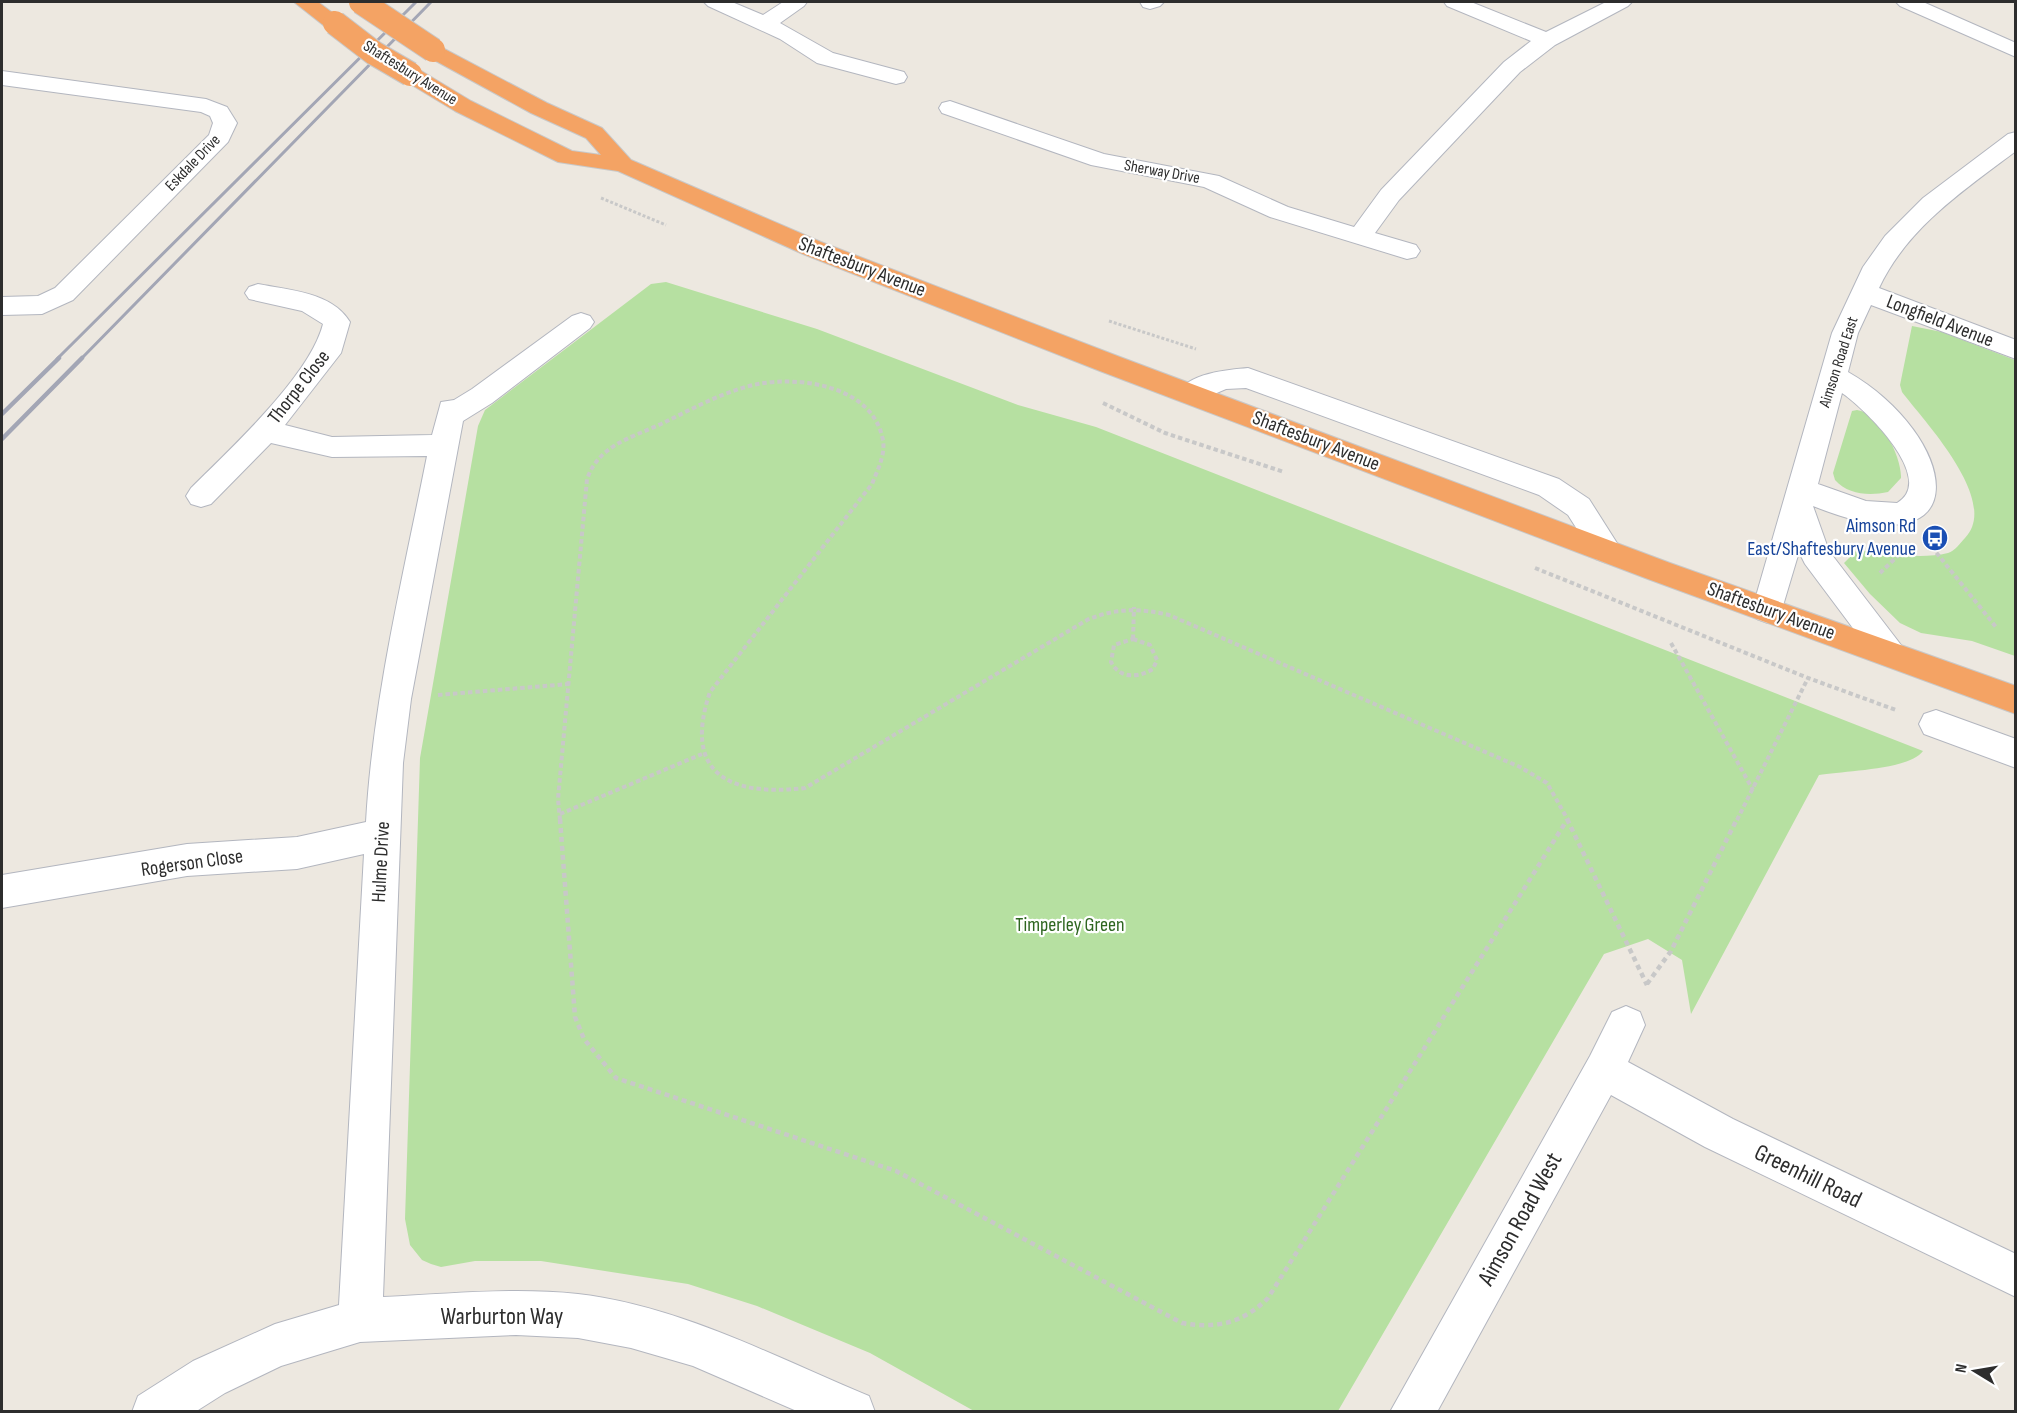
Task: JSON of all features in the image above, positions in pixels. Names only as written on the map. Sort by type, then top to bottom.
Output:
[{"type":"highway","name":"Shaftesbury Avenue","points":[[305,2],[374,53],[463,106],[566,157],[622,165],[812,248],[1191,394],[1607,551],[2016,700]]},
{"type":"highway","name":"Shaftesbury Avenue","points":[[361,2],[433,50],[539,108],[594,133],[622,165]]},
{"type":"street","points":[[715,2],[788,34],[825,58],[896,77]]},
{"type":"street","points":[[765,23],[797,2]]},
{"type":"street","points":[[1454,2],[1547,40]]},
{"type":"street","points":[[1360,236],[1390,195],[1512,67],[1547,40],[1621,2]]},
{"type":"street","points":[[1907,2],[2016,51]]},
{"type":"street","name":"Eskdale Drive","points":[[2,78],[206,106],[219,112],[225,123],[220,137],[64,294],[42,305],[2,306]]},
{"type":"street","points":[[995,123],[1012,105]]},
{"type":"street","name":"Sherway Drive","points":[[950,108],[1099,160],[1131,167],[1175,172],[1210,181],[1279,212],[1407,251]]},
{"type":"street","name":"Aimson Road East","points":[[1768,610],[1845,333],[1876,267],[1914,220],[1954,184],[2016,139]]},
{"type":"street","name":"Thorpe Close","points":[[201,496],[265,430],[331,346],[337,322],[327,311],[298,300],[258,292]]},
{"type":"street","name":"Longfield Avenue","points":[[1864,292],[2016,350]]},
{"type":"street","points":[[448,423],[581,322]]},
{"type":"street","points":[[1834,376],[1880,408],[1899,430],[1918,461],[1923,481],[1922,496],[1916,506],[1905,513],[1890,515],[1799,497],[1816,556],[1890,654]]},
{"type":"street","points":[[1191,394],[1208,384],[1235,378],[1248,378],[1534,481],[1568,496],[1585,511],[1607,551]]},
{"type":"street","name":"Thorpe Close","points":[[265,430],[332,447],[386,448],[448,423]]},
{"type":"street","name":"Hulme Drive","points":[[360,1320],[386,763],[395,699],[448,423]]},
{"type":"street","points":[[1936,724],[2016,754]]},
{"type":"street","name":"Rogerson Close","points":[[2,892],[107,877],[187,860],[235,855],[269,856],[299,852],[382,834]]},
{"type":"street","name":"Aimson Road West","points":[[1412,1412],[1604,1070],[1626,1025]]},
{"type":"street","name":"Greenhill Road","points":[[1604,1070],[1719,1132],[2016,1276]]},
{"type":"street","name":"Warburton Way","points":[[154,1412],[209,1377],[275,1346],[360,1320],[516,1313],[578,1316],[631,1326],[694,1345],[853,1412]]},
{"type":"path","points":[[1104,320],[1132,329]]},
{"type":"path","points":[[1567,820],[1268,1298],[1256,1311],[1241,1321],[1218,1327],[1200,1327],[1173,1318],[896,1171],[616,1078],[605,1068],[584,1039],[575,1017],[559,783],[587,479],[599,456],[618,444],[752,386],[775,382],[809,383],[853,397],[875,416],[882,430],[886,447],[881,468],[865,493],[710,692],[699,720],[698,737],[702,753],[729,783],[749,789],[789,791],[806,788],[1088,620],[1106,611],[1134,607],[1169,615],[1534,774],[1547,783],[1555,794],[1647,985]]},
{"type":"path","points":[[1122,413],[1197,444],[1296,476]]},
{"type":"path","points":[[1926,540],[1996,627]]},
{"type":"path","points":[[1526,564],[1808,678],[1936,724]]},
{"type":"path","points":[[1133,639],[1134,607]]},
{"type":"path","points":[[1133,639],[1150,645],[1156,660],[1154,669],[1137,677],[1125,676],[1116,672],[1110,663],[1110,652],[1114,645],[1133,639]]},
{"type":"path","points":[[1671,643],[1753,791]]},
{"type":"path","points":[[1626,1025],[1647,985],[1671,951],[1808,678]]},
{"type":"path","points":[[395,699],[569,684]]},
{"type":"path","points":[[560,814],[702,753]]},
{"type":"green space","name":"Timperley Green","points":[[666,282],[817,329],[1018,405],[1096,427],[1923,751],[1916,757],[1890,766],[1819,775],[1691,1014],[1682,960],[1648,939],[1604,954],[1338,1411],[974,1411],[870,1353],[757,1306],[688,1284],[541,1261],[475,1261],[441,1267],[431,1264],[422,1260],[410,1245],[405,1219],[420,758],[478,426],[485,410],[651,284]]},
{"type":"green space","points":[[1912,326],[1942,332],[2015,360],[2015,656],[1972,641],[1921,633],[1900,623],[1870,594],[1844,563],[1857,550],[1914,556],[1948,553],[1965,538],[1973,522],[1973,504],[1966,483],[1955,462],[1902,392],[1900,385]]},
{"type":"green space","points":[[1857,410],[1874,419],[1894,448],[1901,478],[1888,492],[1860,493],[1846,489],[1835,480],[1833,473],[1852,411]]},
{"type":"railway","points":[[57,359],[416,2]]},
{"type":"railway","points":[[81,359],[431,2]]},
{"type":"railway","points":[[2,414],[59,358]]},
{"type":"railway","points":[[2,439],[82,358]]},
{"type":"place","name":"Aimson Rd East/Shaftesbury Avenue","points":[[1935,538]]}]
